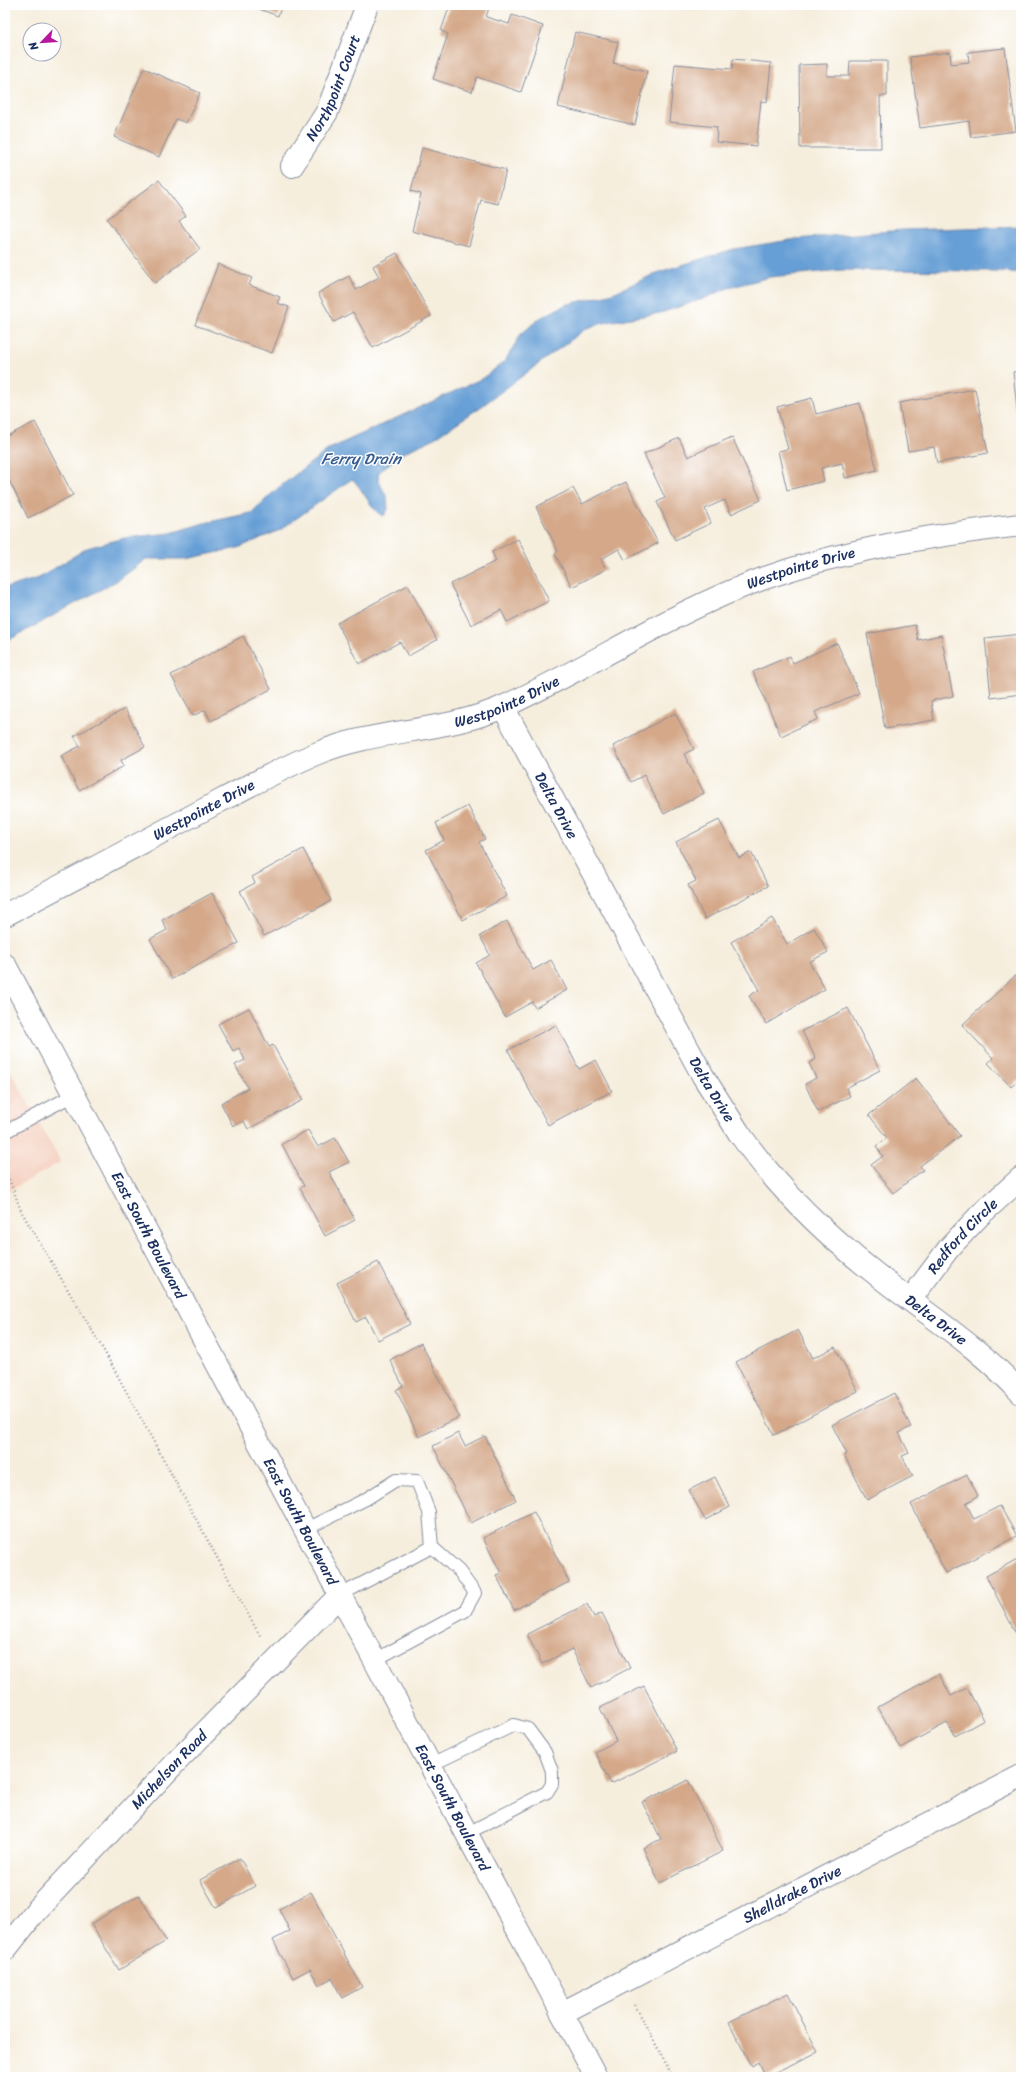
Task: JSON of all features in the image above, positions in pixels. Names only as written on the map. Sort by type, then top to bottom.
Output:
[{"type":"street","name":"Northpoint Court","points":[[292,166],[327,112],[367,5]]},
{"type":"street","name":"Westpointe Drive","points":[[5,915],[261,779],[320,752],[360,739],[455,722],[503,707],[639,636],[708,602],[762,579],[822,560],[904,540],[1021,525]]},
{"type":"street","name":"Delta Drive","points":[[503,707],[703,1076],[740,1134],[781,1185],[822,1227],[876,1274],[979,1351],[1021,1393]]},
{"type":"street","name":"East South Boulevard","points":[[5,965],[468,1833],[596,2077]]},
{"type":"street","name":"Redford Circle","points":[[910,1300],[949,1248],[980,1215],[1021,1178]]},
{"type":"street","name":"Michelson Road","points":[[5,1950],[35,1912],[274,1660],[340,1595]]},
{"type":"street","name":"Shelldrake Drive","points":[[562,2013],[1021,1776]]},
{"type":"lane","points":[[5,1132],[75,1094]]},
{"type":"lane","points":[[306,1530],[366,1499],[396,1480],[417,1481],[430,1512],[432,1547],[459,1571],[475,1593],[465,1611],[375,1660]]},
{"type":"lane","points":[[340,1595],[432,1547]]},
{"type":"lane","points":[[431,1765],[514,1725],[528,1729],[545,1752],[552,1771],[552,1784],[547,1792],[468,1833]]},
{"type":"path","points":[[5,1168],[21,1211],[103,1349],[274,1660]]},
{"type":"path","points":[[632,2000],[673,2077]]},
{"type":"shaded area","points":[[5,1061],[61,1162],[5,1193]]},
{"type":"water","name":"Ferry Drain","points":[[1021,226],[1021,273],[1001,271],[841,270],[770,277],[728,288],[703,299],[660,313],[607,322],[587,328],[482,406],[433,439],[405,452],[382,469],[378,474],[379,482],[387,497],[388,509],[384,516],[372,506],[352,479],[280,530],[238,548],[186,559],[146,559],[120,579],[5,642],[5,588],[39,578],[87,548],[124,538],[171,533],[204,523],[251,513],[278,488],[329,449],[483,378],[505,361],[521,334],[540,318],[565,305],[613,293],[659,272],[734,249],[796,239],[902,230]]},
{"type":"building","points":[[248,5],[282,5],[278,16]]},
{"type":"building","points":[[450,5],[490,5],[486,17],[509,24],[512,15],[543,26],[521,92],[477,77],[472,92],[433,79],[448,34],[441,31]]},
{"type":"building","points":[[575,32],[618,42],[613,63],[647,71],[635,125],[558,107]]},
{"type":"building","points":[[1005,48],[1016,131],[971,137],[969,121],[920,128],[910,57],[950,52],[951,64],[969,62],[968,52]]},
{"type":"building","points":[[733,59],[771,63],[767,102],[761,101],[756,146],[716,142],[717,127],[669,122],[675,64],[732,69]]},
{"type":"building","points":[[850,61],[887,61],[887,96],[880,96],[881,148],[800,148],[799,65],[827,64],[827,76],[849,76]]},
{"type":"building","points":[[144,68],[200,93],[186,123],[176,119],[159,157],[114,137]]},
{"type":"building","points":[[422,148],[506,170],[498,204],[481,200],[469,246],[412,231],[421,194],[411,191]]},
{"type":"building","points":[[159,180],[186,216],[179,221],[200,249],[155,283],[107,219]]},
{"type":"building","points":[[397,253],[431,316],[373,348],[353,312],[334,322],[318,293],[349,276],[356,290],[379,277],[373,266]]},
{"type":"building","points":[[218,264],[252,278],[249,285],[280,297],[277,303],[289,307],[272,353],[195,325]]},
{"type":"building","points":[[1021,371],[1021,429],[1019,429],[1013,372]]},
{"type":"building","points":[[975,389],[988,453],[937,463],[934,447],[908,451],[899,403]]},
{"type":"building","points":[[812,398],[816,414],[860,403],[877,470],[845,478],[842,463],[821,468],[824,481],[787,490],[778,451],[788,449],[777,407]]},
{"type":"building","points":[[35,422],[73,495],[28,518],[5,472],[5,437]]},
{"type":"building","points":[[732,437],[761,500],[731,514],[725,500],[711,506],[705,509],[711,523],[675,540],[657,502],[665,498],[644,454],[679,438],[688,457]]},
{"type":"building","points":[[626,482],[658,543],[625,560],[619,549],[601,559],[606,569],[572,587],[555,554],[558,551],[536,507],[573,488],[582,504]]},
{"type":"building","points":[[518,539],[549,601],[507,622],[501,610],[471,625],[450,584],[496,561],[492,552]]},
{"type":"building","points":[[408,585],[437,640],[408,656],[400,642],[359,664],[337,623]]},
{"type":"building","points":[[915,625],[918,640],[941,635],[953,696],[931,701],[934,720],[885,729],[867,634]]},
{"type":"building","points":[[1021,634],[1021,694],[991,698],[985,638]]},
{"type":"building","points":[[243,636],[271,689],[211,721],[205,710],[193,716],[171,675]]},
{"type":"building","points":[[837,643],[859,693],[815,712],[818,719],[781,736],[753,672],[790,656],[793,663]]},
{"type":"building","points":[[125,709],[145,747],[121,760],[124,766],[79,790],[61,756],[80,746],[74,736]]},
{"type":"building","points":[[675,713],[694,749],[684,754],[704,793],[664,814],[644,775],[631,782],[613,746]]},
{"type":"building","points":[[468,806],[485,839],[479,842],[507,896],[463,920],[426,850],[444,840],[436,823]]},
{"type":"building","points":[[719,820],[739,858],[751,852],[768,886],[705,919],[688,885],[696,881],[676,842]]},
{"type":"building","points":[[303,849],[331,901],[264,936],[240,891],[255,883],[252,877]]},
{"type":"building","points":[[212,893],[239,943],[172,979],[150,939],[167,930],[162,920]]},
{"type":"building","points":[[772,918],[787,944],[814,928],[828,952],[809,962],[825,989],[766,1024],[749,996],[759,990],[731,942]]},
{"type":"building","points":[[507,921],[533,970],[551,960],[567,990],[535,1008],[532,1002],[505,1017],[476,963],[490,955],[480,936]]},
{"type":"building","points":[[1017,974],[1021,978],[1021,1078],[1011,1087],[988,1063],[993,1058],[962,1025]]},
{"type":"building","points":[[249,1008],[269,1047],[273,1045],[303,1100],[248,1129],[244,1121],[233,1126],[221,1103],[248,1088],[235,1065],[245,1060],[239,1048],[233,1051],[218,1024]]},
{"type":"building","points":[[848,1008],[880,1070],[846,1088],[850,1096],[818,1112],[805,1084],[816,1078],[809,1063],[816,1059],[802,1031]]},
{"type":"building","points":[[556,1025],[579,1069],[596,1060],[612,1091],[548,1125],[508,1050]]},
{"type":"building","points":[[916,1078],[960,1136],[920,1166],[923,1170],[893,1193],[871,1165],[883,1156],[876,1146],[887,1138],[869,1115]]},
{"type":"building","points":[[308,1130],[318,1147],[335,1138],[349,1162],[329,1172],[355,1220],[325,1236],[300,1188],[304,1186],[282,1144]]},
{"type":"building","points":[[378,1262],[410,1324],[378,1340],[366,1317],[356,1322],[337,1283]]},
{"type":"building","points":[[798,1330],[813,1358],[835,1347],[858,1391],[774,1435],[736,1362]]},
{"type":"building","points":[[421,1343],[459,1417],[419,1437],[396,1390],[403,1386],[390,1360]]},
{"type":"building","points":[[894,1393],[911,1427],[899,1433],[909,1453],[902,1456],[913,1476],[867,1500],[844,1455],[847,1454],[832,1425]]},
{"type":"building","points":[[458,1433],[465,1446],[485,1436],[516,1500],[471,1523],[433,1446]]},
{"type":"building","points":[[967,1475],[978,1496],[966,1503],[974,1519],[1000,1506],[1017,1536],[946,1573],[911,1504]]},
{"type":"building","points":[[715,1477],[730,1507],[705,1520],[689,1490]]},
{"type":"building","points":[[534,1512],[569,1582],[514,1610],[496,1575],[501,1573],[483,1538]]},
{"type":"building","points":[[1021,1557],[1021,1643],[986,1576]]},
{"type":"building","points":[[587,1604],[594,1617],[602,1613],[630,1668],[591,1688],[572,1649],[542,1664],[527,1634]]},
{"type":"building","points":[[939,1674],[951,1696],[967,1688],[984,1720],[955,1736],[947,1723],[900,1748],[878,1707]]},
{"type":"building","points":[[644,1686],[677,1751],[611,1784],[595,1752],[616,1741],[600,1708]]},
{"type":"building","points":[[688,1780],[723,1851],[660,1883],[643,1848],[661,1839],[642,1802]]},
{"type":"building","points":[[240,1858],[255,1886],[216,1908],[200,1880]]},
{"type":"building","points":[[311,1892],[362,1987],[342,1998],[332,1978],[319,1985],[310,1969],[293,1978],[273,1940],[290,1931],[279,1909]]},
{"type":"building","points":[[139,1895],[166,1941],[119,1970],[91,1924]]},
{"type":"building","points":[[788,1993],[818,2052],[765,2077],[758,2062],[751,2066],[729,2022]]}]
